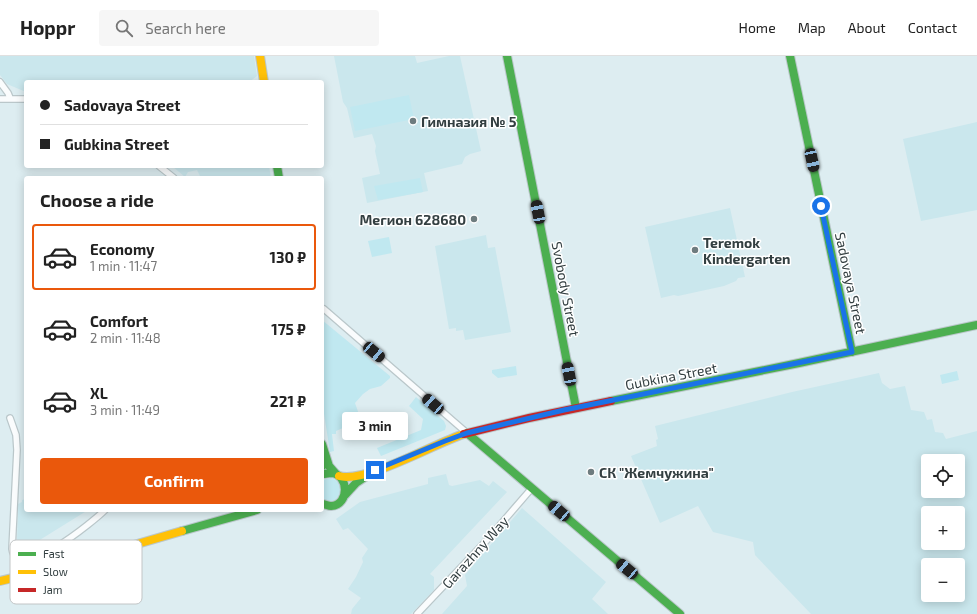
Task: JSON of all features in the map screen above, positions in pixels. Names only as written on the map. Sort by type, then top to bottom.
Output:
[{"type":"main road","points":[[260,56],[264,80]]},
{"type":"main road","name":"Svobody Street","points":[[507,56],[576,408]]},
{"type":"main road","name":"Sadovaya Street","points":[[790,56],[852,352]]},
{"type":"main road","name":"Gubkina Street","points":[[375,470],[467,433],[576,408],[977,325]]},
{"type":"main road","points":[[467,433],[680,614]]},
{"type":"main road","points":[[324,450],[329,466],[343,480],[346,486],[344,497]]},
{"type":"main road","points":[[324,474],[329,473],[346,478],[375,470]]},
{"type":"main road","points":[[324,505],[336,504],[356,483],[375,470]]},
{"type":"main road","points":[[142,543],[250,512]]},
{"type":"main road","points":[[0,581],[10,579]]},
{"type":"street","points":[[0,82],[6,89],[10,98]]},
{"type":"street","points":[[0,99],[24,99]]},
{"type":"street","points":[[162,168],[172,176]]},
{"type":"street","points":[[324,309],[467,433]]},
{"type":"street","points":[[10,418],[16,435],[12,540]]},
{"type":"street","name":"Garazhny Way","points":[[417,614],[487,540],[532,488]]},
{"type":"street","points":[[66,540],[103,512]]},
{"type":"shaded area","points":[[0,56],[254,56],[257,76],[252,80],[24,80],[24,91],[7,84],[0,75]]},
{"type":"shaded area","name":"Гимназия № 5","points":[[334,56],[415,56],[417,63],[449,56],[460,56],[481,151],[465,157],[462,164],[424,173],[428,191],[367,203],[362,178],[380,174],[375,151],[376,146],[372,134],[354,138],[347,108],[343,102]]},
{"type":"shaded area","points":[[409,95],[414,119],[355,131],[350,107]]},
{"type":"shaded area","points":[[977,122],[977,210],[921,221],[903,139]]},
{"type":"shaded area","points":[[174,168],[269,168],[271,176],[200,176],[197,170],[188,172],[186,176]]},
{"type":"shaded area","points":[[420,178],[423,192],[378,200],[374,186]]},
{"type":"shaded area","name":"Teremok Kindergarten","points":[[730,208],[745,277],[738,278],[736,281],[724,286],[678,296],[674,295],[661,298],[645,227]]},
{"type":"shaded area","points":[[486,235],[488,248],[495,247],[511,332],[465,340],[463,330],[456,331],[456,328],[449,329],[435,246]]},
{"type":"shaded area","points":[[389,237],[392,253],[372,257],[368,241]]},
{"type":"shaded area","points":[[324,322],[390,376],[390,378],[381,386],[370,389],[355,403],[361,420],[336,431],[336,434],[332,434],[334,451],[330,452],[324,414]]},
{"type":"shaded area","points":[[516,366],[517,375],[498,378],[492,373],[492,370]]},
{"type":"shaded area","points":[[957,371],[959,380],[942,384],[940,375]]},
{"type":"shaded area","points":[[879,373],[882,383],[890,389],[905,386],[911,410],[924,412],[927,420],[932,419],[935,432],[943,433],[946,439],[977,431],[977,614],[811,614],[755,555],[753,542],[713,532],[698,506],[660,523],[631,456],[657,446],[656,440],[658,439],[655,426],[792,392]]},
{"type":"shaded area","points":[[416,397],[444,421],[446,426],[445,430],[381,456],[377,448],[421,430],[423,419],[409,406]]},
{"type":"shaded area","points":[[446,474],[449,485],[452,486],[480,480],[489,486],[493,481],[507,492],[430,574],[434,577],[434,590],[411,614],[351,614],[352,609],[361,598],[348,589],[356,577],[363,562],[362,558],[368,549],[348,528],[343,530],[336,519],[360,502],[428,484],[428,478]]},
{"type":"shaded area","points":[[331,478],[337,481],[340,485],[340,494],[333,501],[324,500],[324,480]]},
{"type":"shaded area","points":[[22,500],[24,500],[24,512],[85,512],[40,540],[17,540],[18,504],[22,502]]},
{"type":"shaded area","points":[[522,508],[606,582],[592,599],[608,614],[442,614],[467,586],[465,575]]},
{"type":"traffic: fast","points":[[507,56],[576,408]]},
{"type":"traffic: fast","points":[[790,56],[852,352]]},
{"type":"traffic: fast","points":[[277,168],[279,176]]},
{"type":"traffic: fast","points":[[611,401],[977,325]]},
{"type":"traffic: fast","points":[[467,433],[680,614]]},
{"type":"traffic: fast","points":[[324,450],[329,466],[336,474]]},
{"type":"traffic: fast","points":[[324,474],[331,473],[341,478],[345,490],[342,501],[331,506],[324,504]]},
{"type":"traffic: fast","points":[[345,495],[356,483],[368,475]]},
{"type":"traffic: fast","points":[[182,531],[250,512]]},
{"type":"traffic: slow","points":[[260,56],[264,80]]},
{"type":"traffic: slow","points":[[339,476],[351,477],[382,469],[464,434]]},
{"type":"traffic: slow","points":[[142,543],[182,531]]},
{"type":"traffic: slow","points":[[0,581],[10,579]]},
{"type":"traffic: jam","points":[[464,434],[529,418],[611,401]]},
{"type":"place","name":"Гимназия № 5","points":[[413,121]]},
{"type":"place","name":"Мегион 628680","points":[[474,219]]},
{"type":"place","name":"Teremok Kindergarten","points":[[695,250]]},
{"type":"place","name":"СК \"Жемчужина\"","points":[[591,472]]},
{"type":"route","points":[[375,470],[445,441],[485,428],[564,410],[852,352],[821,206]]}]
